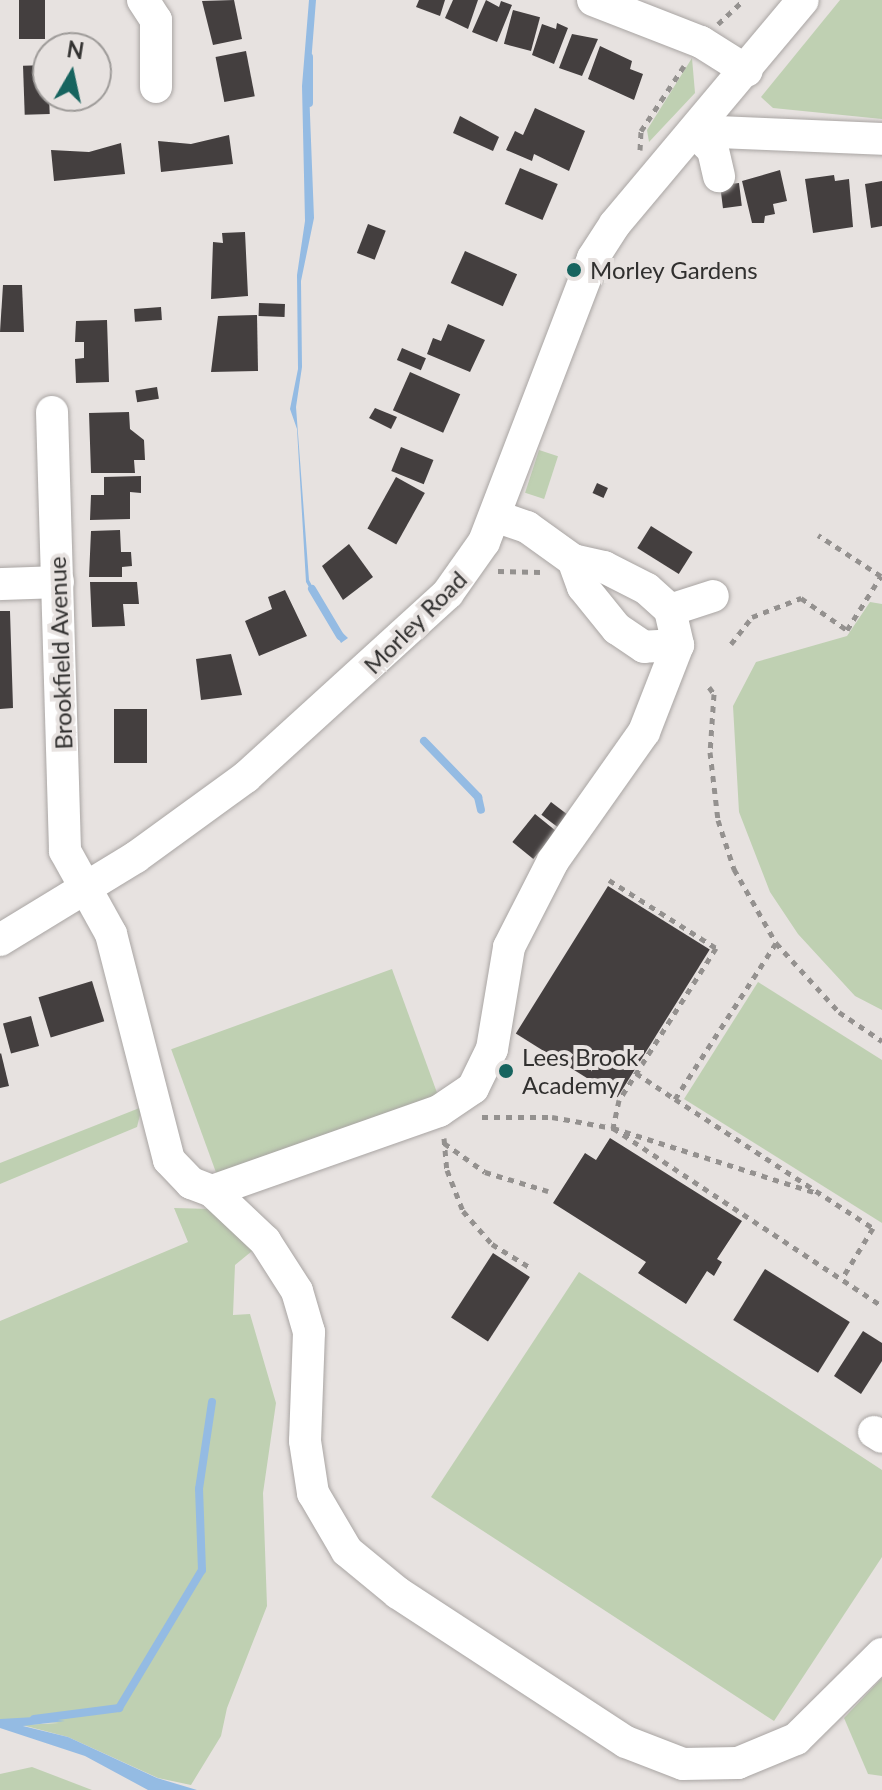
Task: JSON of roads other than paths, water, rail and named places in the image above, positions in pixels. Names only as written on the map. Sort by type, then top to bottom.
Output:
[{"type":"street","points":[[143,0],[156,20],[156,87]]},
{"type":"street","points":[[593,0],[701,42],[747,71]]},
{"type":"street","name":"Morley Road","points":[[0,940],[84,890],[246,777],[397,645],[473,563],[495,516],[593,258],[651,182],[747,71],[803,0]]},
{"type":"street","points":[[694,131],[882,139]]},
{"type":"street","points":[[694,131],[713,150],[719,176]]},
{"type":"street","name":"Brookfield Avenue","points":[[52,412],[65,851],[111,934],[169,1160],[180,1177],[212,1191],[265,1241],[297,1291],[309,1332],[305,1441],[313,1493],[347,1551],[398,1593],[626,1742],[683,1764],[738,1763],[796,1739],[882,1654]]},
{"type":"street","points":[[495,516],[527,527],[617,629],[644,647],[678,645]]},
{"type":"street","points":[[212,1191],[439,1111],[463,1097],[482,1076],[492,1049],[509,947],[553,861],[644,732],[678,645],[670,610],[647,589],[604,567],[560,566]]},
{"type":"street","points":[[0,584],[58,582]]},
{"type":"street","points":[[670,610],[713,596]]},
{"type":"water","points":[[309,0],[316,0],[309,89],[314,218],[301,281],[302,367],[296,407],[309,580],[331,622],[348,638],[341,643],[306,582],[297,429],[290,409],[298,369],[297,275],[305,221],[302,86]]},
{"type":"water","points":[[35,1717],[65,1721],[23,1726],[68,1737],[157,1778],[197,1790],[148,1790],[85,1756],[0,1728],[0,1719]]},
{"type":"waterway","points":[[309,57],[309,103]]},
{"type":"waterway","points":[[312,589],[340,636]]},
{"type":"waterway","points":[[424,741],[478,797],[481,810]]},
{"type":"waterway","points":[[34,1719],[119,1708],[202,1570],[199,1489],[212,1402]]},
{"type":"place","name":"Morley Gardens","points":[[574,270]]},
{"type":"place","name":"Lees Brook Academy","points":[[506,1071]]}]
